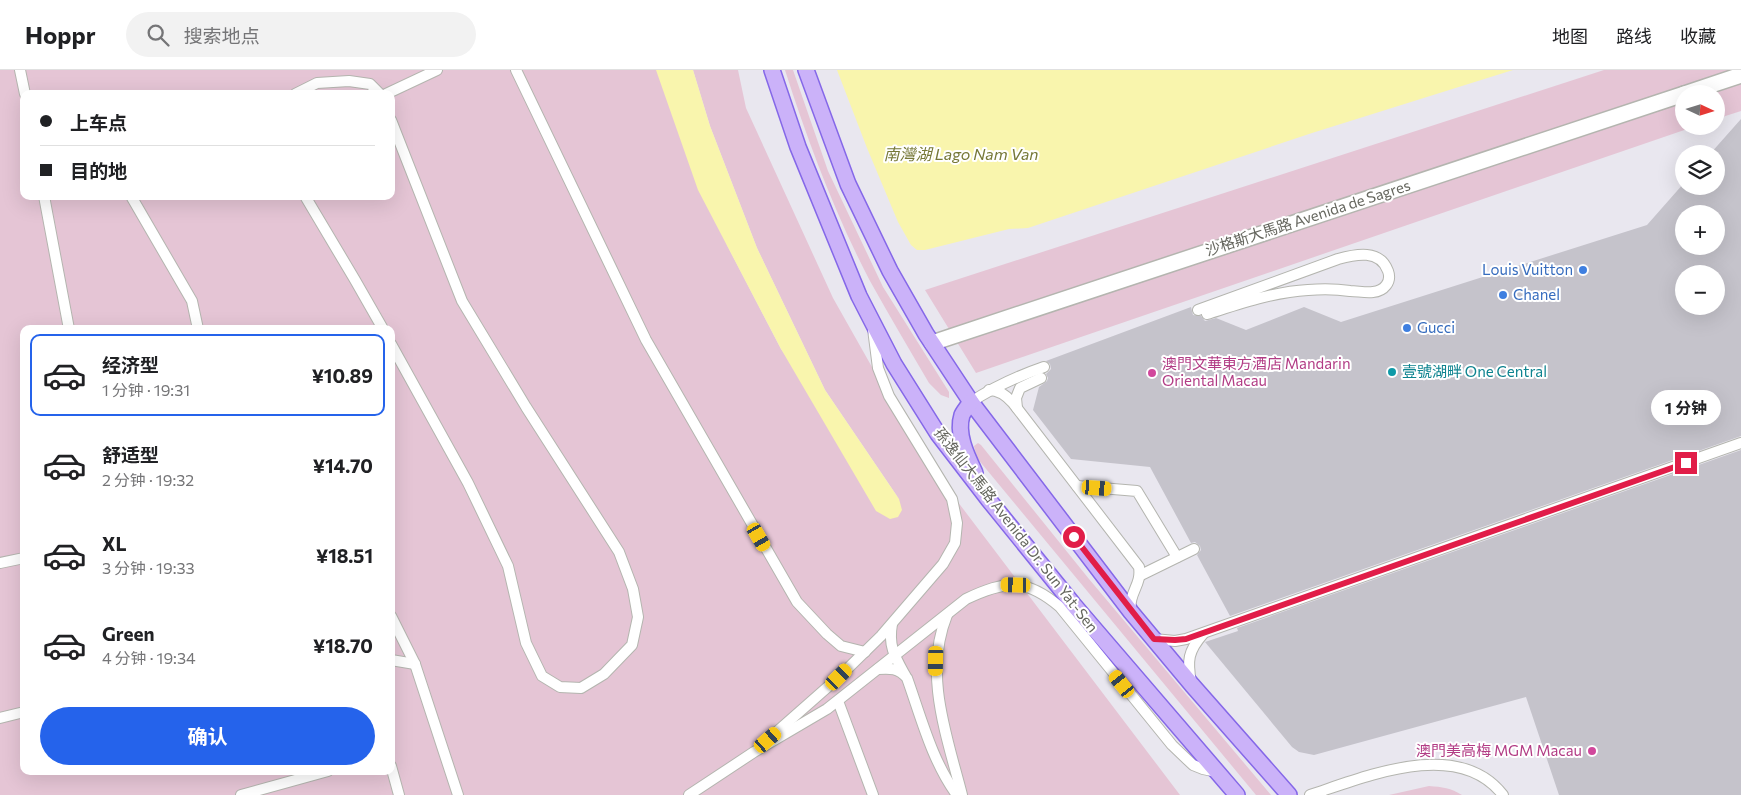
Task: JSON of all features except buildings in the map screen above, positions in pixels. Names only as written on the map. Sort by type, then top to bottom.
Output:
[{"type":"main road","name":"孫逸仙大馬路 Avenida Dr. Sun Yat-Sen","points":[[772,70],[801,155],[859,296],[894,364],[938,434],[988,499],[1096,631],[1237,795]]},
{"type":"main road","points":[[806,70],[848,184],[890,271],[932,343],[971,402],[1131,612],[1289,795]]},
{"type":"main road","points":[[971,402],[963,414],[961,435],[964,449],[988,499]]},
{"type":"street","name":"沙格斯大馬路 Avenida de Sagres","points":[[1711,85],[1741,75]]},
{"type":"street","name":"沙格斯大馬路 Avenida de Sagres","points":[[932,343],[1675,97]]},
{"type":"lane","points":[[20,70],[23,90]]},
{"type":"lane","points":[[394,90],[437,70]]},
{"type":"lane","points":[[516,70],[646,340],[797,602],[841,646],[865,652]]},
{"type":"lane","points":[[300,90],[317,83],[349,81],[370,84],[376,90]]},
{"type":"lane","points":[[395,130],[462,301],[526,407],[619,552],[633,589],[638,617],[632,645],[604,674],[581,688],[560,687],[542,676],[526,643],[508,566],[468,483],[395,351]]},
{"type":"lane","points":[[45,200],[68,325]]},
{"type":"lane","points":[[133,200],[192,302],[197,325]]},
{"type":"lane","points":[[306,200],[381,325]]},
{"type":"lane","points":[[1355,254],[1368,254],[1378,258],[1386,266],[1389,276],[1388,285],[1373,292],[1334,289],[1307,290],[1279,294],[1203,312],[1355,254]]},
{"type":"lane","points":[[754,752],[839,677],[892,624],[943,564],[954,543],[957,523],[952,499],[888,396],[882,382],[875,352],[872,323]]},
{"type":"lane","points":[[971,402],[989,390],[1021,374],[1044,366]]},
{"type":"lane","points":[[1017,408],[1016,398],[1020,388],[1041,378]]},
{"type":"lane","points":[[989,390],[996,390],[1009,398],[1140,567],[1141,575],[1130,603],[1131,612]]},
{"type":"lane","points":[[1154,639],[1186,639],[1204,633],[1741,443]]},
{"type":"lane","points":[[1077,486],[1137,490],[1177,557]]},
{"type":"lane","points":[[1141,575],[1194,548]]},
{"type":"lane","points":[[0,564],[20,559]]},
{"type":"lane","points":[[689,795],[754,752],[828,709],[966,599],[1002,585],[1026,586],[1039,591],[1060,608],[1181,754],[1193,765],[1217,772]]},
{"type":"lane","points":[[947,614],[940,635],[938,649],[937,691],[962,795]]},
{"type":"lane","points":[[395,624],[415,664],[458,795]]},
{"type":"lane","points":[[892,624],[890,642],[895,657],[907,678],[936,759],[946,780],[957,795]]},
{"type":"lane","points":[[1192,684],[1188,668],[1190,654],[1196,642],[1204,633]]},
{"type":"lane","points":[[395,661],[415,664]]},
{"type":"lane","points":[[878,669],[894,669],[903,672],[907,678]]},
{"type":"lane","points":[[838,701],[873,795]]},
{"type":"lane","points":[[0,718],[20,713]]},
{"type":"lane","points":[[1310,795],[1380,772],[1416,766],[1451,766],[1469,770],[1480,775],[1503,795]]},
{"type":"lane","points":[[241,795],[314,775]]},
{"type":"lane","points":[[393,775],[399,795]]},
{"type":"shaded area","points":[[0,70],[682,70],[727,245],[781,349],[899,499],[825,390],[757,248],[710,126],[693,70],[738,70],[746,108],[833,298],[920,452],[1180,795],[0,795]]},
{"type":"shaded area","points":[[785,70],[793,70],[828,171],[883,287],[949,392],[949,398],[941,395],[929,383],[857,256],[823,177]]},
{"type":"shaded area","points":[[1604,70],[1741,70],[1741,111],[1725,116],[1725,85],[1675,85],[1675,133],[976,373],[925,290]]},
{"type":"shaded area","points":[[978,443],[1089,579],[1271,795],[1256,795],[977,458],[974,446]]},
{"type":"shaded area","points":[[1429,786],[1446,788],[1462,795],[1389,795]]},
{"type":"water","points":[[656,70],[693,70],[710,126],[757,248],[825,390],[899,499],[902,510],[898,517],[890,519],[876,511],[781,349],[698,190]]},
{"type":"water","name":"南灣湖 Lago Nam Van","points":[[837,70],[1513,70],[1312,133],[1028,228],[1009,229],[925,250],[917,250],[911,245],[898,222]]},
{"type":"place","name":"Louis Vuitton","points":[[1583,270]]},
{"type":"place","name":"Chanel","points":[[1503,295]]},
{"type":"place","name":"Gucci","points":[[1407,328]]},
{"type":"place","name":"壹號湖畔 One Central","points":[[1392,372]]},
{"type":"place","name":"澳門文華東方酒店 Mandarin Oriental Macau","points":[[1152,373]]},
{"type":"place","name":"澳門美高梅 MGM Macau","points":[[1592,751]]},
{"type":"route","points":[[1074,537],[1154,639],[1186,639],[1686,463]]}]
